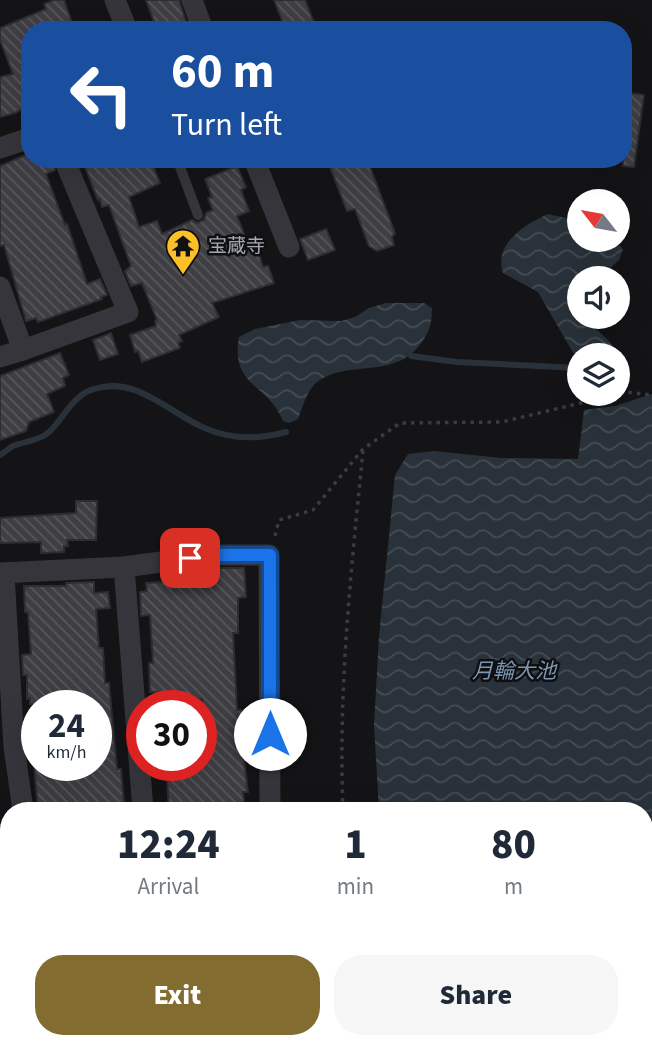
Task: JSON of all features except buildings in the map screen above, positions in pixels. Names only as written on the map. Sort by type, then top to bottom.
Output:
[{"type":"street","points":[[115,0],[123,21]]},
{"type":"street","points":[[192,0],[200,21]]},
{"type":"street","points":[[0,148],[21,141]]},
{"type":"street","points":[[0,357],[128,312],[68,168]]},
{"type":"street","points":[[258,168],[289,247]]},
{"type":"street","points":[[0,287],[23,350]]},
{"type":"street","points":[[22,802],[14,747],[2,574],[124,567],[213,555],[270,555],[270,802]]},
{"type":"street","points":[[124,567],[142,802]]},
{"type":"lane","points":[[180,168],[198,215]]},
{"type":"path","points":[[270,555],[279,520],[313,510],[363,449],[400,423],[502,422],[626,392],[652,396]]},
{"type":"path","points":[[343,802],[341,756],[345,642],[363,449]]},
{"type":"water","points":[[548,214],[567,218],[567,252],[622,252],[619,260],[612,266],[567,266],[567,329],[596,329],[610,343],[567,343],[538,292],[503,273],[501,263],[507,244],[530,223]]},
{"type":"water","points":[[386,303],[424,303],[432,308],[429,329],[418,347],[407,357],[394,363],[338,372],[325,377],[311,388],[298,419],[289,423],[283,421],[277,409],[245,376],[240,366],[239,337],[255,329],[300,320],[341,321]]},
{"type":"water","name":"月輪大池","points":[[652,394],[652,802],[379,802],[374,725],[379,636],[395,475],[408,454],[434,451],[501,458],[578,459],[584,410],[630,406],[630,401]]},
{"type":"waterway","points":[[411,356],[457,362],[567,367]]},
{"type":"waterway","points":[[0,455],[13,446],[44,436],[86,392],[110,386],[125,387],[153,398],[194,423],[217,433],[246,437],[286,432]]},
{"type":"place","name":"宝蔵寺","points":[[183,276]]},
{"type":"route","points":[[190,558],[213,555],[270,555],[270,734]]}]
